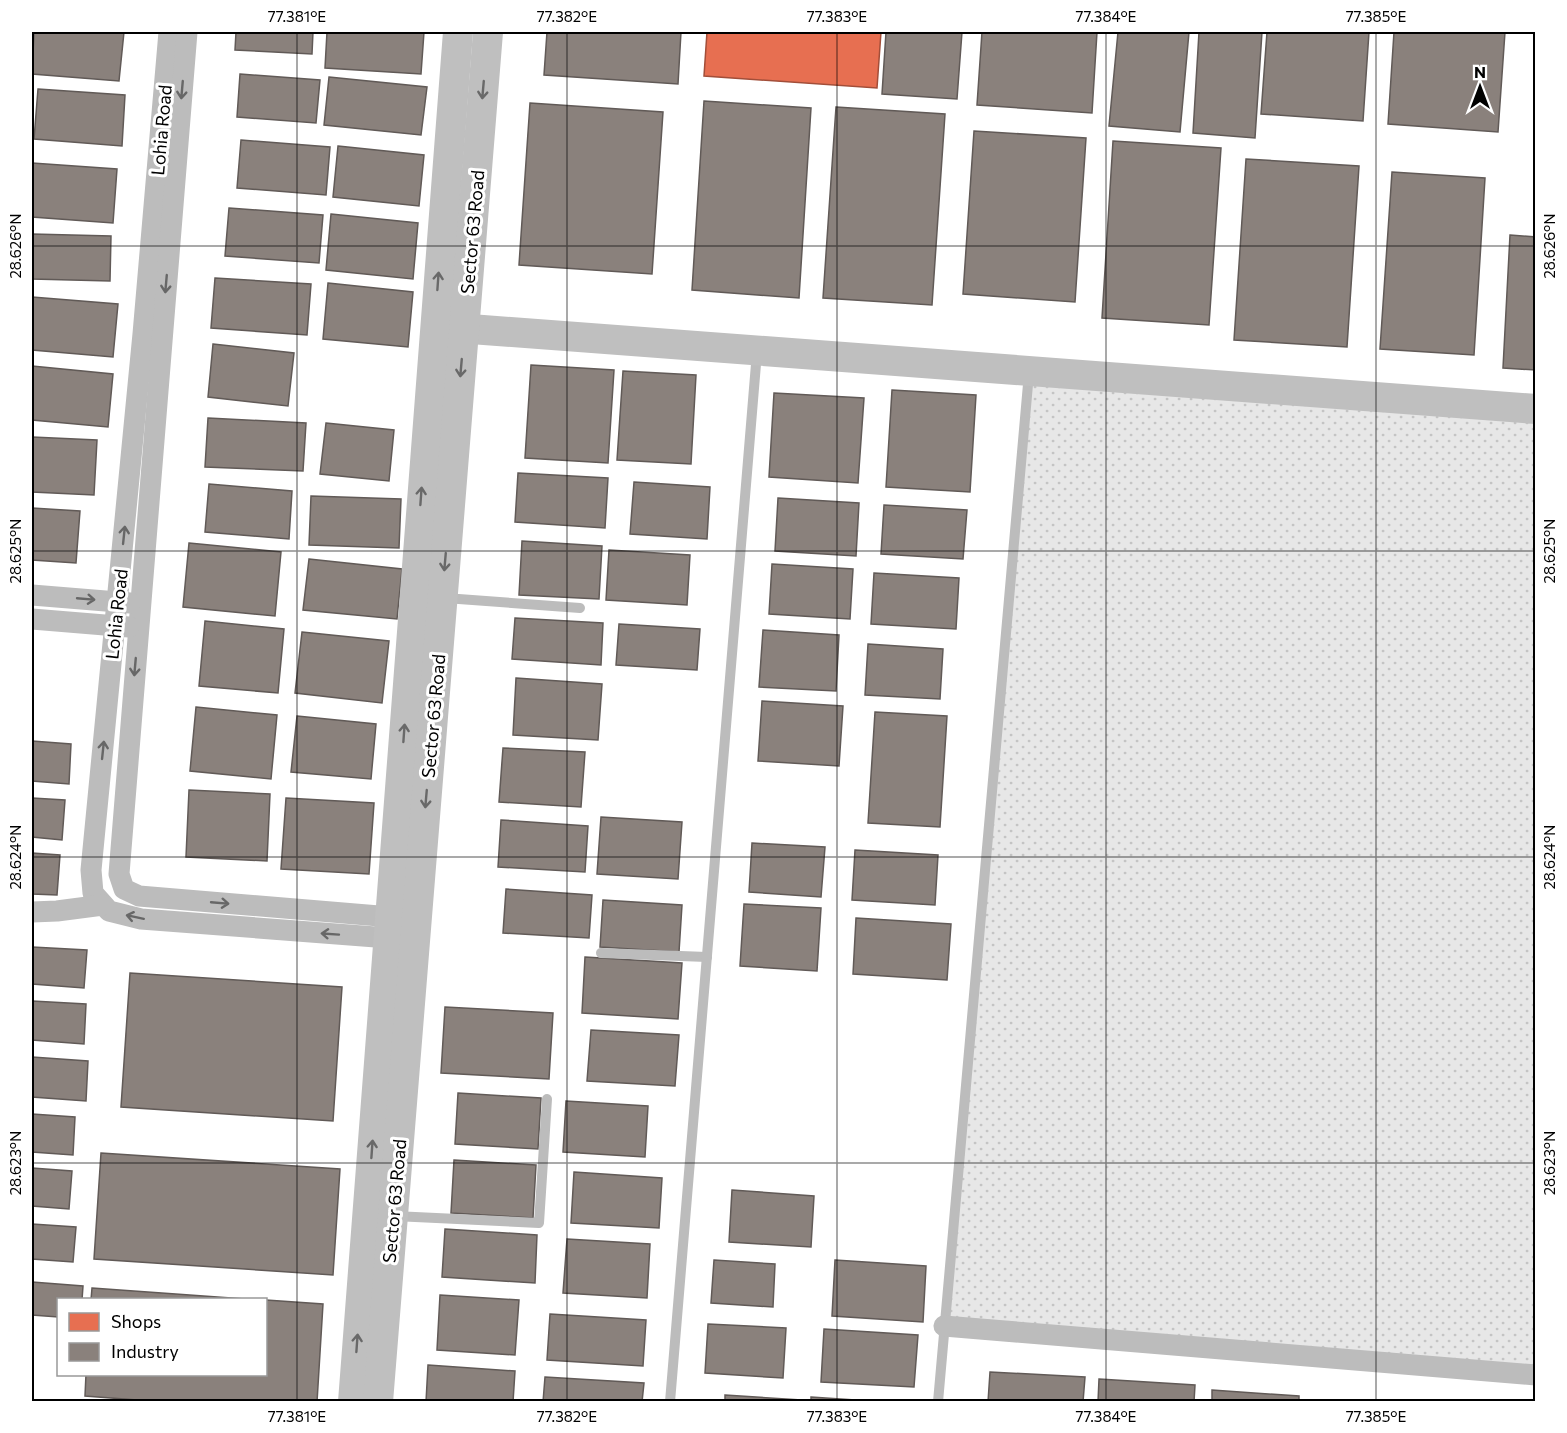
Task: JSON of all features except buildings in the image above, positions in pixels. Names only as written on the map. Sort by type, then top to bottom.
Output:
[{"type":"street","name":"Lohia Road","points":[[104,905],[93,893],[91,870],[142,346],[169,32]]},
{"type":"street","name":"Lohia Road","points":[[187,32],[119,874],[124,889],[139,896],[402,928]]},
{"type":"street","name":"Sector 63 Road","points":[[378,1401],[393,1216],[402,928],[434,326],[458,32]]},
{"type":"street","name":"Sector 63 Road","points":[[353,1401],[402,928],[442,598],[488,32]]},
{"type":"street","points":[[434,326],[1536,409]]},
{"type":"street","points":[[32,595],[140,603]]},
{"type":"street","points":[[32,619],[138,628]]},
{"type":"street","points":[[32,912],[104,905],[109,910],[141,919],[402,928]]},
{"type":"street","points":[[944,1326],[1536,1375]]},
{"type":"lane","points":[[670,1401],[758,349]]},
{"type":"lane","points":[[938,1401],[1029,370]]},
{"type":"lane","points":[[442,598],[580,608]]},
{"type":"lane","points":[[601,953],[707,957]]},
{"type":"lane","points":[[393,1216],[539,1223],[547,1099]]},
{"type":"shaded area","points":[[1029,370],[1535,409],[1535,1375],[944,1326]]}]
